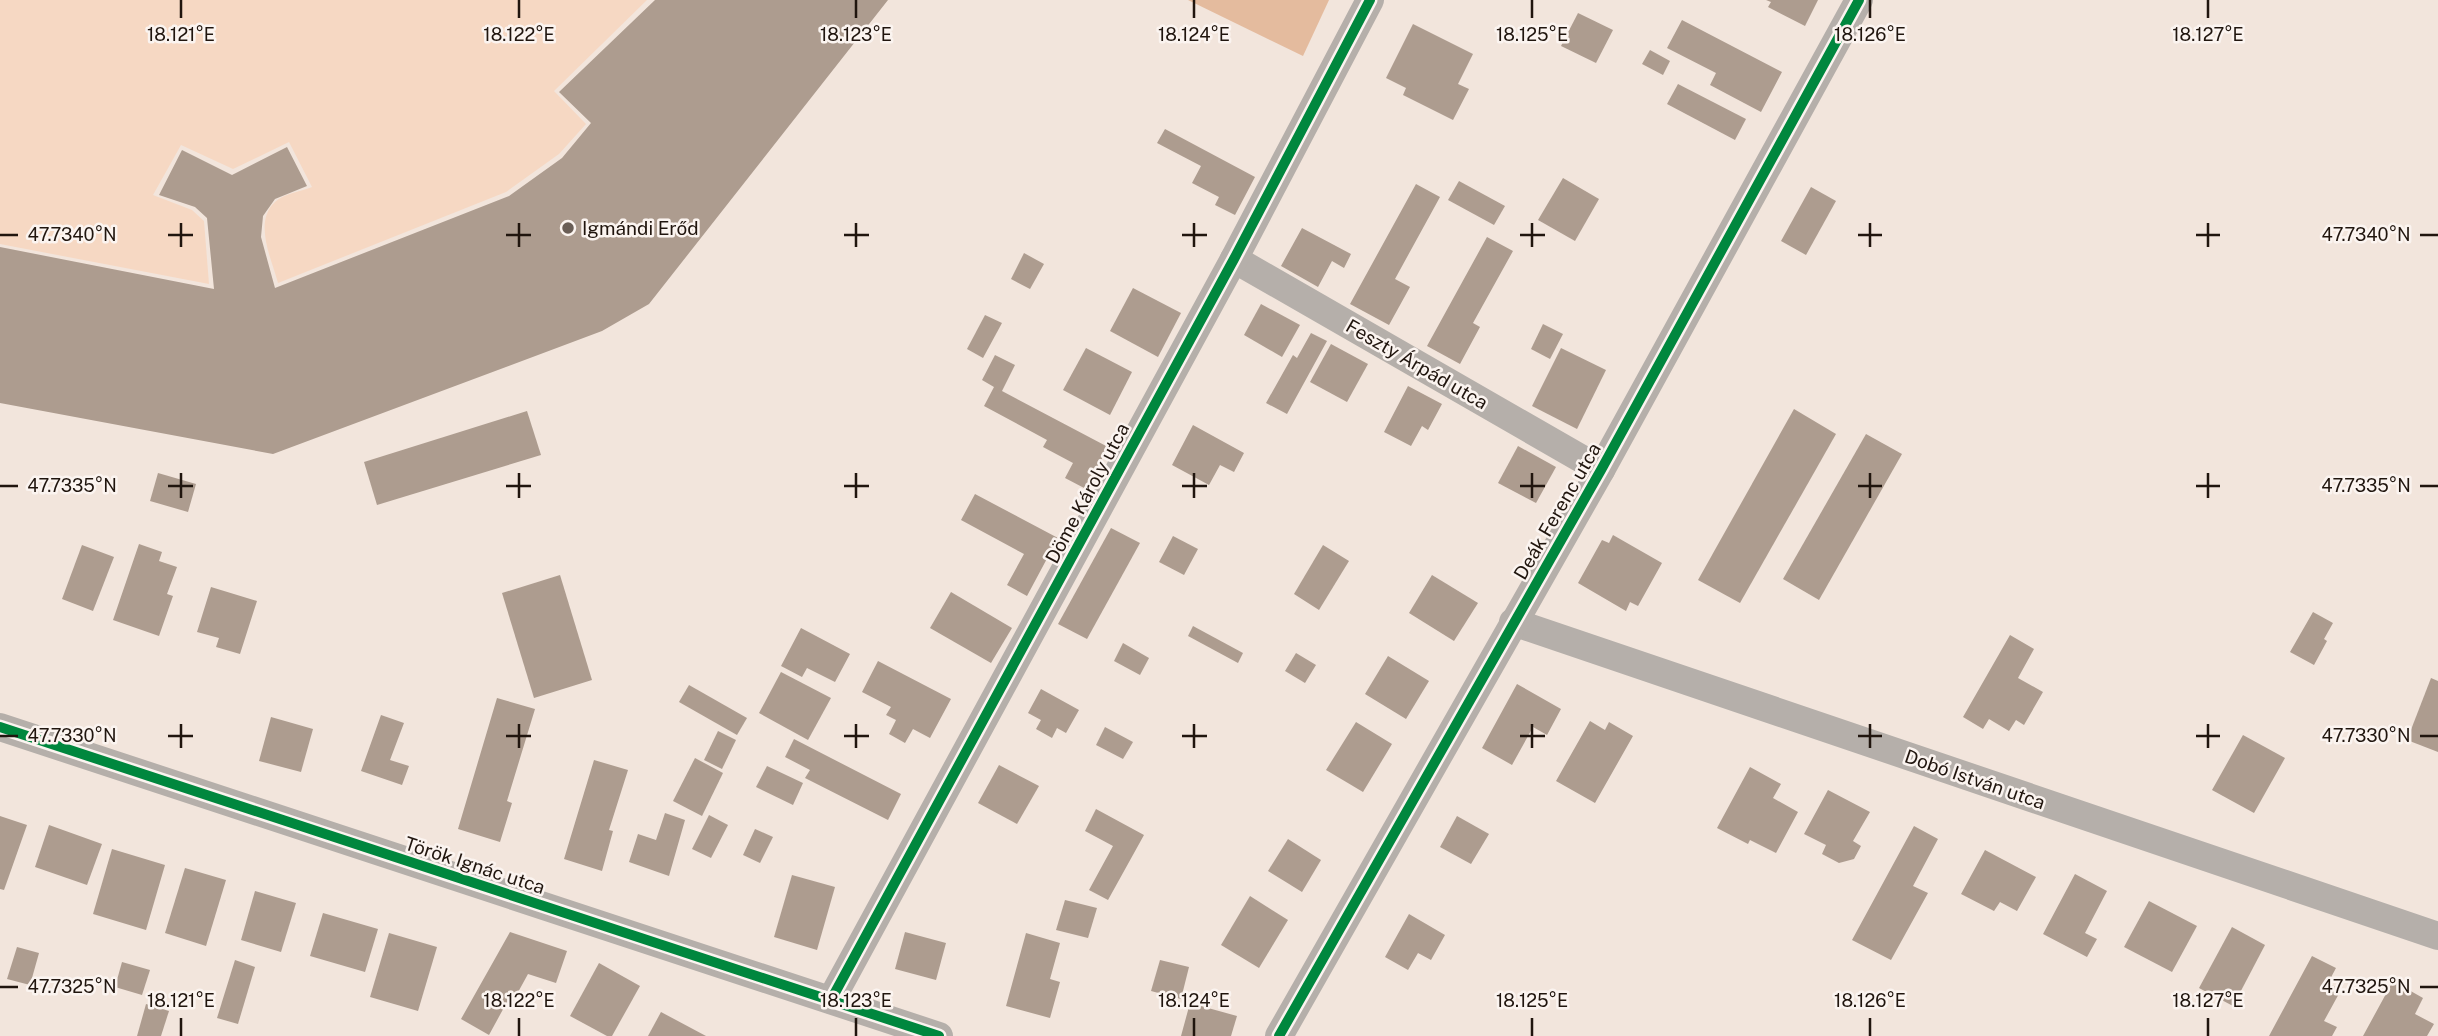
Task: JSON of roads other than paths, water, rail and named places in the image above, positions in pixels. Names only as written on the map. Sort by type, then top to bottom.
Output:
[{"type":"street","name":"Döme Károly utca","points":[[831,1000],[1234,259],[1370,0]]},
{"type":"street","name":"Deák Ferenc utca","points":[[1279,1036],[1601,470],[1859,0]]},
{"type":"street","name":"Feszty Árpád utca","points":[[1234,259],[1601,470]]},
{"type":"street","name":"Dobó István utca","points":[[1513,622],[2438,936]]},
{"type":"street","name":"Török Ignác utca","points":[[0,727],[939,1036]]},
{"type":"place","name":"Igmándi Erőd","points":[[568,228]]}]
